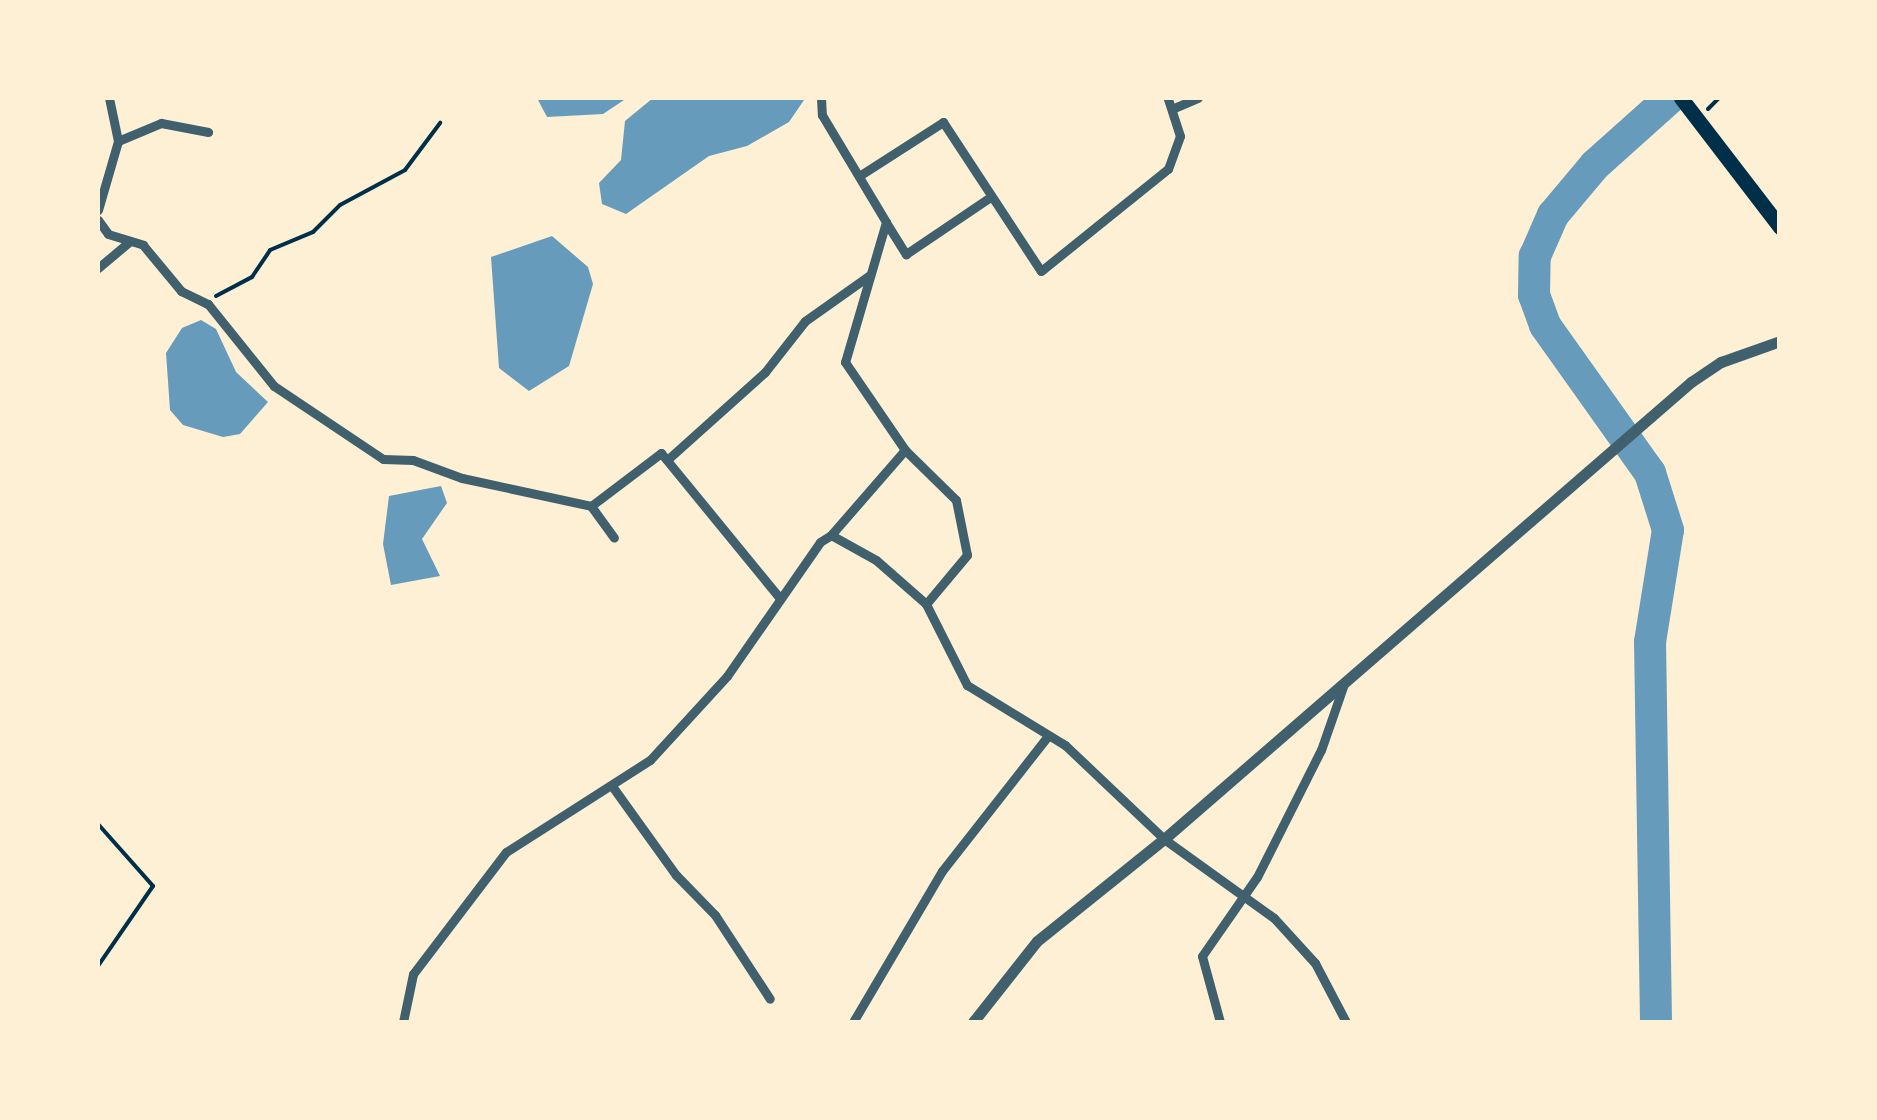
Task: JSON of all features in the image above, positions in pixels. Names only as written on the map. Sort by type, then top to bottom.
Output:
[{"type":"main road","points":[[1686,104],[1780,227]]},
{"type":"street","points":[[98,210],[118,141],[109,98]]},
{"type":"street","points":[[822,98],[822,115],[906,254],[990,198]]},
{"type":"street","points":[[859,176],[943,122],[1041,271],[1168,168],[1180,136],[1168,98]]},
{"type":"street","points":[[1174,108],[1198,98]]},
{"type":"street","points":[[118,141],[161,123],[208,132]]},
{"type":"street","points":[[98,220],[108,234],[143,246],[180,291],[202,302],[274,386],[383,459],[413,460],[462,478],[591,506],[614,538]]},
{"type":"street","points":[[886,222],[845,362],[905,450],[956,500],[967,555],[956,575],[926,604]]},
{"type":"street","points":[[98,268],[130,242]]},
{"type":"street","points":[[667,460],[764,372],[804,321],[870,275]]},
{"type":"street","points":[[973,1022],[1037,941],[1164,839],[1616,448],[1721,362],[1780,341]]},
{"type":"street","points":[[403,1022],[414,974],[506,852],[650,760],[678,723],[708,699],[779,597],[905,450]]},
{"type":"street","points":[[591,506],[662,453],[779,597]]},
{"type":"street","points":[[831,535],[876,560],[926,604],[967,684],[1066,745],[1164,839],[1245,897],[1314,964],[1346,1022]]},
{"type":"street","points":[[1220,1022],[1201,964],[1245,897],[1321,750],[1345,681]]},
{"type":"street","points":[[853,1022],[942,871],[1048,736]]},
{"type":"street","points":[[612,786],[676,876],[715,915],[770,999]]},
{"type":"path","points":[[202,302],[252,277],[270,250],[313,232],[340,205],[405,170],[440,123]]},
{"type":"path","points":[[98,824],[153,886],[98,966]]},
{"type":"water","points":[[537,98],[627,98],[603,114],[547,117]]},
{"type":"water","points":[[653,98],[804,100],[789,122],[747,146],[709,156],[626,214],[602,204],[599,183],[621,160],[625,121]]},
{"type":"water","points":[[552,236],[588,267],[593,284],[569,366],[529,391],[499,368],[491,257]]},
{"type":"water","points":[[201,320],[216,329],[236,372],[268,402],[240,434],[223,437],[183,425],[170,410],[166,353],[182,328]]},
{"type":"water","points":[[441,486],[447,503],[422,539],[440,576],[391,585],[383,544],[389,496]]},
{"type":"waterway","points":[[1656,1022],[1650,642],[1668,530],[1650,473],[1545,325],[1534,295],[1535,256],[1553,215],[1595,165],[1670,98]]}]
